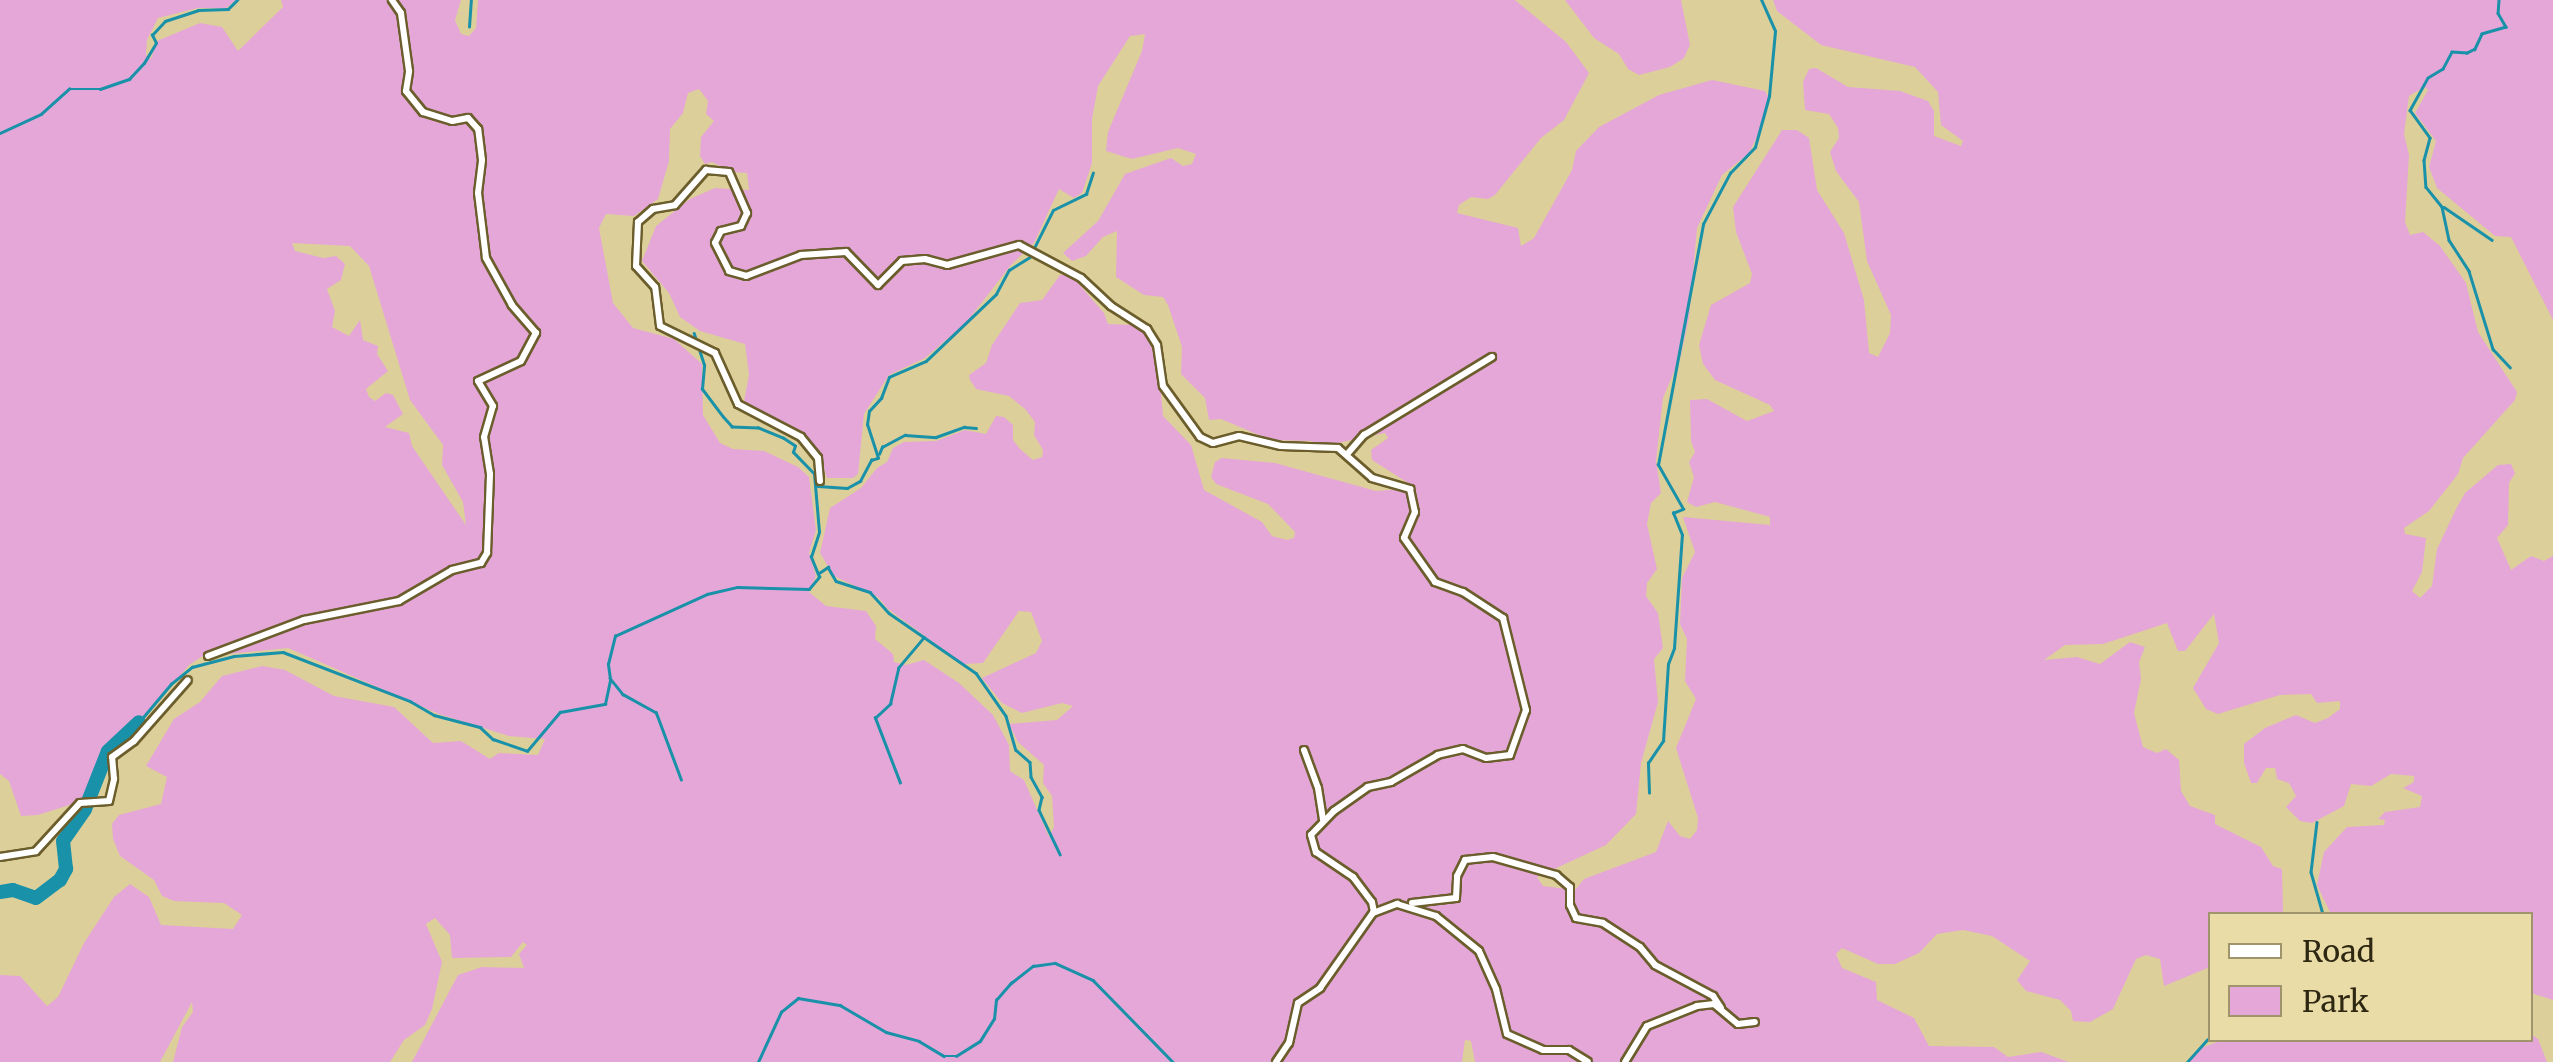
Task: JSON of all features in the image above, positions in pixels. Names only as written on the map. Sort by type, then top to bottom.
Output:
[{"type":"street","points":[[208,656],[304,620],[398,600],[452,570],[481,562],[488,553],[490,474],[484,438],[492,406],[478,381],[521,360],[536,333],[512,305],[486,258],[478,193],[482,160],[478,129],[468,118],[452,121],[424,112],[406,91],[409,72],[400,14],[392,0]]},
{"type":"street","points":[[820,481],[818,458],[801,437],[738,404],[715,353],[660,326],[655,287],[636,266],[634,234],[638,222],[653,209],[675,205],[706,170],[729,172],[747,213],[741,226],[721,231],[716,243],[729,271],[746,276],[800,256],[846,252],[878,285],[902,261],[925,260],[947,265],[1019,244],[1081,278],[1111,306],[1147,330],[1157,345],[1163,386],[1200,437],[1213,442],[1239,436],[1348,453],[1359,470],[1410,489],[1415,512],[1404,538],[1431,577],[1503,618],[1526,710],[1510,755],[1486,758],[1463,750],[1447,752],[1391,782],[1368,787],[1310,834],[1311,845],[1353,877],[1372,902],[1374,912]]},
{"type":"street","points":[[1348,453],[1364,435],[1492,357]]},
{"type":"street","points":[[0,858],[36,851],[80,803],[108,801],[114,779],[112,756],[134,741],[188,680]]},
{"type":"street","points":[[1304,750],[1318,788],[1323,822]]},
{"type":"street","points":[[1276,1062],[1289,1043],[1298,1003],[1320,988],[1374,912],[1390,904],[1456,898],[1456,876],[1465,860],[1493,857],[1556,875],[1570,887],[1570,905],[1576,918],[1603,923],[1640,947],[1655,965],[1713,996],[1738,1024],[1755,1022]]},
{"type":"street","points":[[1406,904],[1448,923],[1478,951],[1496,990],[1501,1024],[1507,1034],[1542,1050],[1569,1050],[1588,1062]]},
{"type":"street","points":[[1625,1062],[1647,1026],[1698,1006],[1721,1008]]},
{"type":"green space","points":[[0,0],[236,0],[226,8],[198,8],[158,18],[147,40],[146,55],[151,59],[157,41],[200,23],[222,27],[238,51],[283,7],[281,0],[461,0],[455,20],[461,34],[469,36],[476,28],[478,0],[1515,0],[1566,42],[1589,73],[1564,120],[1541,138],[1495,195],[1488,199],[1471,197],[1459,205],[1457,213],[1518,228],[1521,246],[1534,238],[1572,170],[1576,151],[1599,127],[1659,95],[1712,80],[1765,91],[1769,98],[1759,133],[1749,153],[1722,175],[1697,228],[1689,318],[1681,355],[1663,398],[1656,461],[1661,493],[1651,503],[1647,524],[1657,569],[1647,583],[1646,596],[1658,613],[1663,648],[1654,659],[1658,702],[1641,763],[1636,814],[1606,845],[1537,877],[1543,886],[1567,889],[1568,904],[1574,904],[1575,890],[1584,879],[1656,852],[1668,821],[1680,836],[1690,839],[1697,830],[1698,818],[1676,748],[1696,699],[1685,681],[1687,639],[1680,624],[1682,578],[1695,552],[1683,517],[1770,525],[1770,517],[1715,502],[1696,507],[1687,502],[1694,477],[1689,462],[1695,452],[1690,400],[1707,399],[1747,421],[1774,411],[1770,405],[1715,380],[1703,364],[1699,345],[1711,305],[1750,283],[1752,274],[1736,232],[1733,207],[1782,130],[1797,130],[1809,138],[1817,190],[1844,233],[1864,300],[1869,353],[1878,357],[1890,333],[1891,315],[1867,261],[1859,202],[1836,171],[1830,152],[1839,138],[1838,128],[1829,114],[1805,110],[1803,82],[1809,69],[1816,68],[1848,87],[1900,91],[1928,101],[1934,111],[1934,136],[1961,146],[1963,141],[1941,125],[1938,92],[1915,67],[1821,45],[1777,11],[1773,0],[2553,0],[2553,320],[2511,237],[2495,236],[2437,188],[2429,167],[2436,141],[2415,113],[2428,90],[2424,87],[2409,96],[2404,134],[2409,155],[2405,222],[2410,235],[2423,232],[2440,246],[2466,283],[2478,332],[2517,392],[2515,400],[2463,458],[2458,474],[2429,511],[2404,528],[2405,534],[2426,538],[2422,572],[2412,591],[2420,598],[2432,586],[2437,549],[2465,493],[2498,465],[2511,464],[2515,473],[2509,483],[2508,525],[2497,538],[2511,570],[2531,556],[2544,561],[2553,556],[2553,1000],[2533,994],[2533,912],[2330,912],[2317,885],[2324,852],[2347,827],[2384,825],[2385,820],[2378,819],[2385,812],[2420,807],[2422,796],[2403,788],[2414,782],[2414,776],[2391,774],[2371,786],[2351,784],[2344,806],[2312,823],[2300,821],[2286,807],[2296,796],[2289,783],[2277,779],[2275,768],[2266,768],[2257,783],[2251,783],[2244,763],[2244,744],[2265,728],[2296,715],[2315,723],[2328,718],[2340,709],[2340,701],[2317,703],[2311,694],[2280,695],[2218,714],[2206,709],[2193,688],[2219,643],[2214,614],[2185,651],[2178,651],[2167,623],[2103,644],[2065,645],[2044,660],[2077,657],[2100,664],[2130,642],[2145,647],[2139,662],[2141,679],[2134,713],[2143,747],[2157,753],[2166,749],[2179,760],[2181,791],[2190,806],[2215,815],[2215,824],[2261,847],[2273,866],[2282,869],[2283,912],[2208,912],[2208,968],[2164,986],[2160,959],[2146,955],[2136,959],[2113,1009],[2090,1022],[2073,1021],[2071,1011],[2060,1000],[2026,991],[2017,980],[2030,961],[1992,936],[1963,930],[1937,934],[1919,953],[1895,964],[1878,964],[1842,948],[1836,954],[1842,968],[1876,982],[1877,1000],[1914,1018],[1929,1046],[1994,1047],[2008,1057],[2041,1052],[2069,1062],[1475,1062],[1471,1041],[1465,1040],[1462,1062],[412,1062],[458,975],[482,967],[524,968],[519,954],[527,945],[523,942],[511,957],[452,958],[450,935],[435,918],[426,924],[442,962],[432,1009],[425,1025],[404,1040],[390,1062],[173,1062],[182,1027],[193,1012],[192,1002],[160,1062],[0,1062],[0,975],[20,976],[47,1006],[58,997],[84,943],[114,897],[130,884],[149,897],[161,925],[233,929],[242,915],[224,903],[174,901],[162,896],[154,880],[120,856],[113,839],[112,824],[119,815],[161,804],[167,777],[146,766],[174,719],[200,702],[222,676],[262,666],[285,670],[334,696],[394,707],[433,743],[461,741],[490,759],[499,753],[538,755],[545,739],[509,736],[439,714],[288,648],[229,654],[212,650],[189,665],[141,723],[110,746],[85,800],[38,815],[21,816],[9,781],[0,774]],"holes":[[[1145,34],[1142,51],[1108,132],[1106,151],[1132,159],[1178,148],[1196,154],[1192,164],[1183,166],[1171,158],[1125,174],[1098,221],[1063,253],[1072,261],[1086,256],[1103,237],[1117,231],[1116,277],[1144,295],[1163,297],[1182,347],[1181,374],[1205,398],[1209,420],[1221,419],[1271,440],[1311,441],[1323,446],[1385,433],[1388,438],[1371,450],[1372,460],[1416,488],[1376,491],[1275,463],[1222,458],[1215,462],[1211,477],[1216,484],[1268,504],[1295,532],[1294,538],[1287,540],[1272,536],[1262,522],[1204,490],[1191,445],[1163,416],[1158,359],[1147,333],[1134,325],[1108,324],[1104,313],[1071,275],[1060,275],[1042,300],[1020,303],[992,345],[986,363],[969,375],[976,389],[1009,396],[1025,409],[1035,422],[1034,435],[1043,450],[1042,457],[1033,460],[1020,449],[1013,440],[1013,425],[996,416],[986,434],[965,430],[936,441],[904,442],[893,448],[887,462],[861,488],[830,508],[820,553],[834,576],[878,597],[888,609],[963,664],[983,663],[1019,611],[1031,612],[1042,641],[1036,653],[982,678],[1002,703],[1022,713],[1062,703],[1073,706],[1057,720],[1009,724],[1018,742],[1044,765],[1043,783],[1052,796],[1054,827],[1049,837],[1024,780],[1010,771],[1009,745],[993,715],[959,683],[924,660],[906,665],[894,662],[893,654],[875,639],[876,626],[866,611],[826,606],[809,592],[816,576],[809,553],[816,530],[809,477],[798,467],[764,451],[733,449],[720,443],[703,415],[702,364],[674,339],[633,328],[613,303],[599,228],[606,214],[634,216],[658,199],[669,161],[670,129],[683,113],[688,93],[699,89],[708,101],[706,114],[714,121],[701,137],[700,156],[705,164],[712,162],[733,172],[747,173],[749,190],[715,188],[690,199],[656,226],[642,261],[669,293],[680,317],[700,331],[745,344],[749,375],[744,401],[806,435],[820,456],[827,478],[853,478],[858,474],[864,414],[889,375],[925,358],[966,323],[1010,266],[1034,243],[1059,189],[1074,198],[1082,193],[1092,163],[1092,119],[1098,86],[1130,36]],[[292,243],[350,246],[369,266],[410,400],[443,445],[442,465],[463,502],[466,525],[412,446],[409,433],[385,427],[403,414],[393,395],[386,393],[375,401],[369,397],[366,389],[388,371],[377,354],[378,346],[363,340],[360,320],[349,336],[332,327],[335,311],[327,289],[341,280],[345,264],[336,256],[323,258],[295,251]]]},
{"type":"green space","points":[[1565,0],[1681,0],[1690,45],[1684,58],[1670,67],[1639,75],[1628,69],[1619,54],[1594,38]]},
{"type":"green space","points":[[2533,1035],[2547,1062],[2189,1062],[2198,1049],[2217,1042],[2533,1042]]},
{"type":"waterway","points":[[0,133],[41,114],[69,89],[100,89],[129,79],[144,63],[156,43],[152,35],[165,21],[198,10],[228,9],[237,0]]},
{"type":"waterway","points":[[469,27],[471,0]]},
{"type":"waterway","points":[[1649,793],[1648,763],[1663,741],[1668,664],[1674,648],[1682,535],[1673,513],[1683,509],[1658,465],[1703,224],[1730,173],[1755,147],[1769,96],[1775,31],[1761,0]]},
{"type":"waterway","points":[[2499,0],[2498,13],[2506,27],[2482,34],[2475,49],[2467,53],[2452,52],[2443,69],[2428,78],[2410,110],[2430,138],[2424,160],[2426,187],[2442,207],[2449,240],[2469,271],[2493,349],[2510,367]]},
{"type":"waterway","points":[[1034,248],[1053,210],[1086,194],[1093,173]]},
{"type":"waterway","points":[[2444,207],[2492,240]]},
{"type":"waterway","points":[[818,486],[847,488],[860,481],[871,460],[878,458],[867,425],[869,411],[881,398],[889,377],[926,361],[996,294],[1009,270],[1031,256]]},
{"type":"waterway","points":[[681,780],[656,713],[623,695],[610,679],[608,664],[615,636],[707,594],[737,587],[809,589],[819,577],[811,557],[819,532],[814,474],[793,452],[795,446],[783,438],[758,428],[732,427],[723,417],[702,389],[704,365],[694,334]]},
{"type":"waterway","points":[[879,454],[882,447],[905,435],[936,437],[964,427],[976,428]]},
{"type":"waterway","points":[[819,573],[828,567],[836,581],[870,592],[889,613],[976,673],[1006,716],[1016,750],[1030,762],[1031,777],[1042,797],[1039,810],[1060,854]]},
{"type":"waterway","points":[[900,783],[875,718],[890,704],[898,668],[924,637]]},
{"type":"waterway","points":[[139,722],[171,684],[192,667],[234,656],[283,652],[410,701],[434,715],[480,727],[493,739],[527,751],[560,712],[605,704],[610,680]]},
{"type":"waterway","points":[[0,892],[13,890],[36,898],[60,880],[66,869],[63,841],[85,809],[108,751],[139,722]]},
{"type":"waterway","points":[[2317,822],[2311,872],[2322,912]]},
{"type":"waterway","points":[[758,1062],[781,1012],[798,998],[840,1005],[886,1032],[919,1041],[944,1056],[956,1056],[980,1041],[994,1019],[996,1000],[1011,983],[1033,966],[1055,963],[1093,980],[1173,1062]]},
{"type":"waterway","points":[[2187,1062],[2208,1040]]}]
